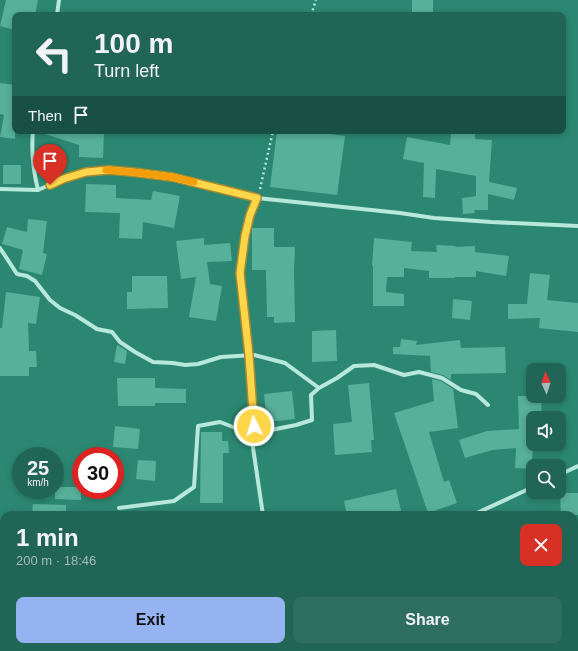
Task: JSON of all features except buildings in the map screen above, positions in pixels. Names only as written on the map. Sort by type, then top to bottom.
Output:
[{"type":"street","points":[[58,12],[60,2]]},
{"type":"street","points":[[33,134],[31,145],[34,173],[38,190]]},
{"type":"street","points":[[0,189],[38,190],[63,179],[86,172],[109,170],[172,177],[257,198],[434,218],[578,226]]},
{"type":"street","points":[[257,198],[246,229],[240,273],[249,355],[254,426],[251,434],[262,511]]},
{"type":"street","points":[[0,248],[17,274],[27,276],[35,281],[50,300],[60,308],[75,315],[97,329],[112,332],[120,342],[153,362],[173,362],[184,365],[198,364],[221,357],[254,355],[285,363],[319,388]]},
{"type":"street","points":[[119,508],[174,501],[194,486],[198,426],[220,422],[251,434],[296,425],[312,420],[310,395],[354,366],[374,365],[404,375],[419,372],[442,378],[461,390],[476,394],[488,406]]},
{"type":"street","points":[[566,472],[578,466]]},
{"type":"street","points":[[481,511],[526,491]]},
{"type":"path","points":[[312,12],[316,0]]},
{"type":"path","points":[[257,198],[263,179],[272,134]]},
{"type":"slow traffic","points":[[106,170],[172,177],[194,182]]},
{"type":"route","points":[[50,185],[63,179],[86,172],[109,170],[172,177],[257,198],[250,215],[245,236],[240,273],[249,355],[254,426]]}]
